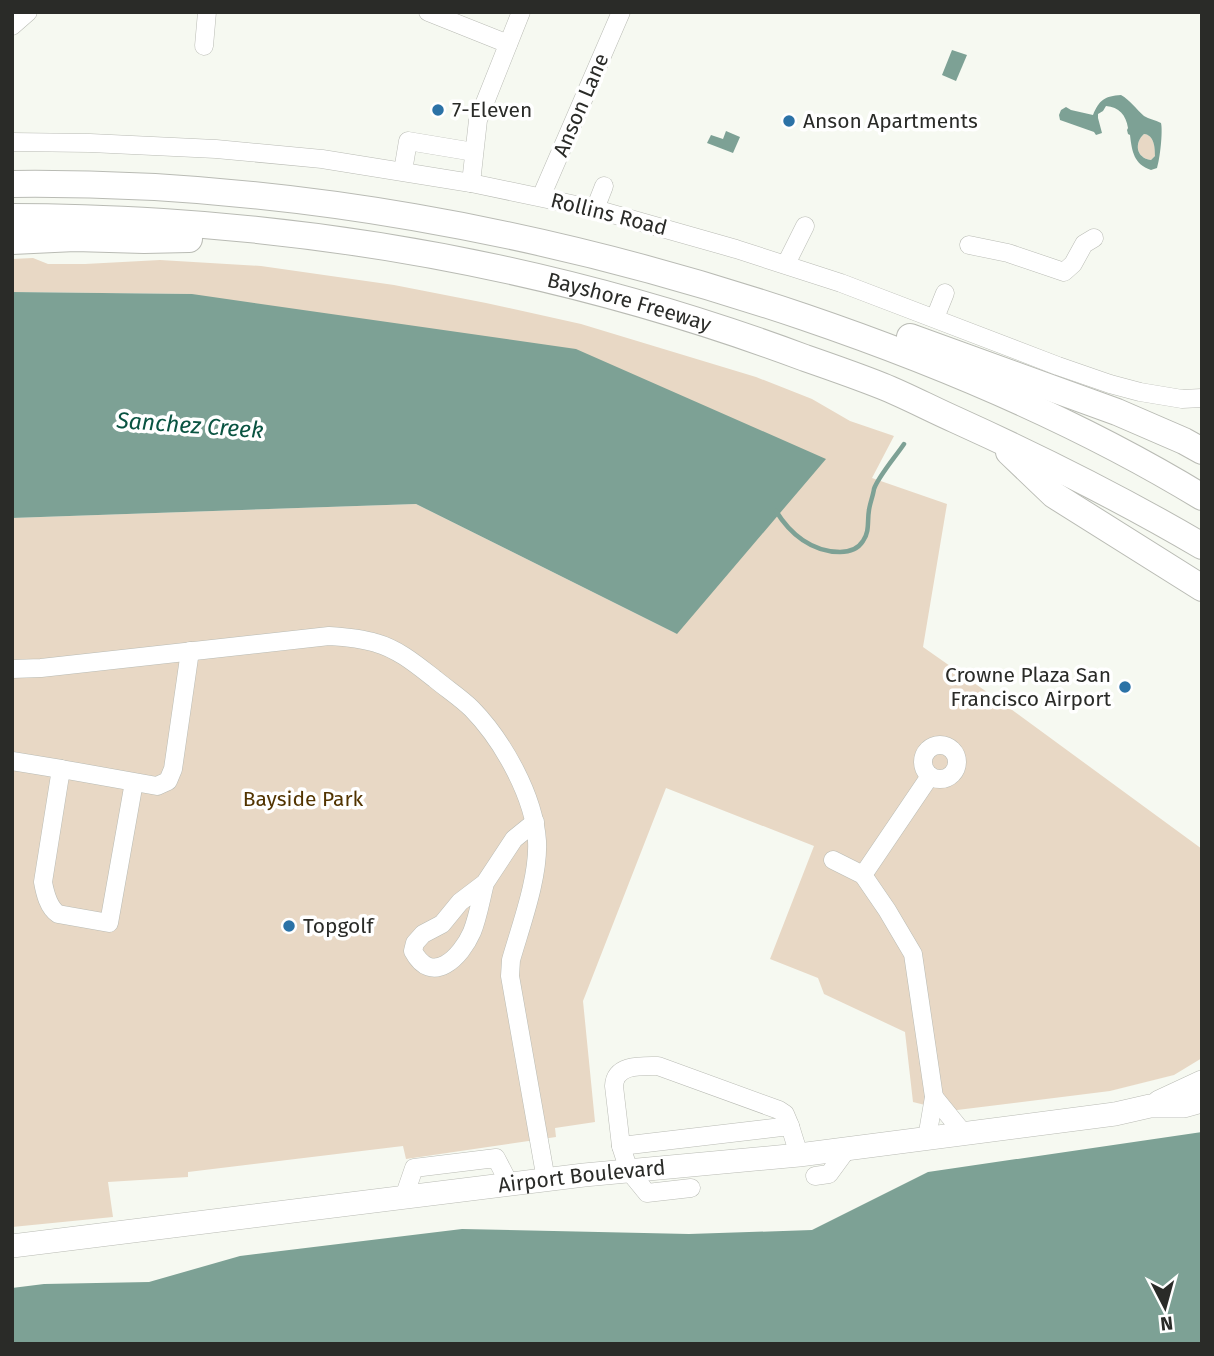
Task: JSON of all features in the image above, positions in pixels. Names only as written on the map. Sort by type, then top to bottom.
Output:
[{"type":"highway","name":"Bayshore Freeway","points":[[12,184],[142,187],[281,198],[432,220],[548,244],[660,272],[825,324],[912,356],[1091,436],[1202,497]]},
{"type":"highway","name":"Bayshore Freeway","points":[[12,218],[180,223],[309,236],[480,264],[594,290],[742,334],[881,386],[1054,466],[1202,546]]},
{"type":"highway","points":[[12,241],[309,236]]},
{"type":"highway","points":[[548,244],[649,251],[807,299],[1117,412],[1202,451]]},
{"type":"highway","points":[[993,437],[1054,495],[1202,588]]},
{"type":"main road","name":"Airport Boulevard","points":[[12,1246],[546,1180],[799,1155],[1115,1114],[1150,1106],[1202,1082]]},
{"type":"main road","name":"Airport Boulevard","points":[[1150,1106],[1184,1106],[1202,1101]]},
{"type":"street","points":[[12,26],[28,12]]},
{"type":"street","points":[[205,46],[207,12]]},
{"type":"street","points":[[428,12],[508,44]]},
{"type":"street","points":[[471,183],[478,120],[521,12]]},
{"type":"street","name":"Anson Lane","points":[[541,197],[621,12]]},
{"type":"street","points":[[403,171],[408,141],[474,152]]},
{"type":"street","name":"Rollins Road","points":[[12,142],[216,149],[322,159],[541,197],[595,209],[786,264],[1058,366],[1110,377],[1140,392],[1181,399],[1202,398]]},
{"type":"street","points":[[595,209],[604,186]]},
{"type":"street","points":[[786,264],[805,226]]},
{"type":"street","points":[[969,245],[1008,253],[1064,272],[1073,264],[1084,244],[1094,238]]},
{"type":"street","points":[[935,318],[945,293]]},
{"type":"street","name":"Rollins Road","points":[[1181,399],[1202,408]]},
{"type":"street","points":[[12,669],[329,636],[350,637],[378,643],[401,655],[472,709],[508,758],[522,786],[534,822],[537,865],[511,960],[510,976],[546,1180]]},
{"type":"street","points":[[12,761],[158,786],[168,781],[173,769],[190,651]]},
{"type":"street","points":[[61,769],[43,882],[53,911],[58,914],[109,923],[134,782]]},
{"type":"street","points":[[863,875],[930,776]]},
{"type":"street","points":[[485,883],[460,902],[442,924],[423,934],[415,943],[413,951],[425,967],[436,968],[450,962],[463,946],[472,931],[485,883],[514,839],[534,822]]},
{"type":"street","points":[[833,860],[863,875],[914,954],[934,1097],[927,1139]]},
{"type":"street","points":[[691,1188],[647,1193],[629,1171],[621,1146],[614,1080],[621,1071],[642,1066],[658,1066],[766,1105],[785,1114],[799,1155]]},
{"type":"street","points":[[934,1097],[964,1134]]},
{"type":"street","points":[[621,1146],[790,1126]]},
{"type":"street","points":[[815,1176],[829,1174],[848,1149]]},
{"type":"green space","points":[[1144,134],[1152,139],[1154,145],[1155,156],[1151,160],[1142,156],[1138,150]]},
{"type":"green space","name":"Bayside Park","points":[[33,258],[48,264],[160,260],[261,266],[394,285],[486,303],[581,324],[756,377],[812,399],[850,421],[894,436],[872,478],[947,504],[923,647],[1202,849],[1202,1058],[1174,1075],[1110,1091],[949,1111],[913,1102],[905,1032],[824,994],[818,978],[770,959],[814,846],[666,788],[583,1001],[595,1122],[555,1128],[556,1137],[406,1159],[403,1146],[188,1172],[188,1177],[108,1182],[113,1217],[12,1227],[12,518],[416,504],[677,634],[192,294],[12,292],[12,259]]},
{"type":"water","points":[[952,50],[967,55],[956,81],[942,75]]},
{"type":"water","points":[[1121,95],[1144,116],[1161,123],[1157,168],[1151,170],[1137,161],[1126,119],[1115,108],[1106,106],[1098,114],[1102,133],[1096,135],[1060,120],[1061,110],[1066,107],[1093,115],[1103,100]],"holes":[[[1144,134],[1152,139],[1155,149],[1155,156],[1151,160],[1142,156],[1138,150],[1141,138]]]},
{"type":"water","points":[[726,131],[740,137],[733,153],[707,143],[711,135],[723,139]]},
{"type":"water","points":[[12,292],[192,294],[576,349],[826,459],[677,634],[416,504],[12,518]]},
{"type":"water","points":[[1202,1132],[1202,1344],[12,1344],[12,1288],[44,1284],[149,1282],[240,1256],[462,1229],[689,1234],[812,1230],[928,1172]]},
{"type":"waterway","name":"Sanchez Creek","points":[[776,511],[795,534],[811,545],[830,551],[853,550],[861,544],[867,533],[869,507],[876,484],[904,444]]},
{"type":"place","name":"7-Eleven","points":[[438,110]]},
{"type":"place","name":"Anson Apartments","points":[[789,121]]},
{"type":"place","name":"Crowne Plaza San Francisco Airport","points":[[1125,687]]},
{"type":"place","name":"Topgolf","points":[[289,926]]}]
